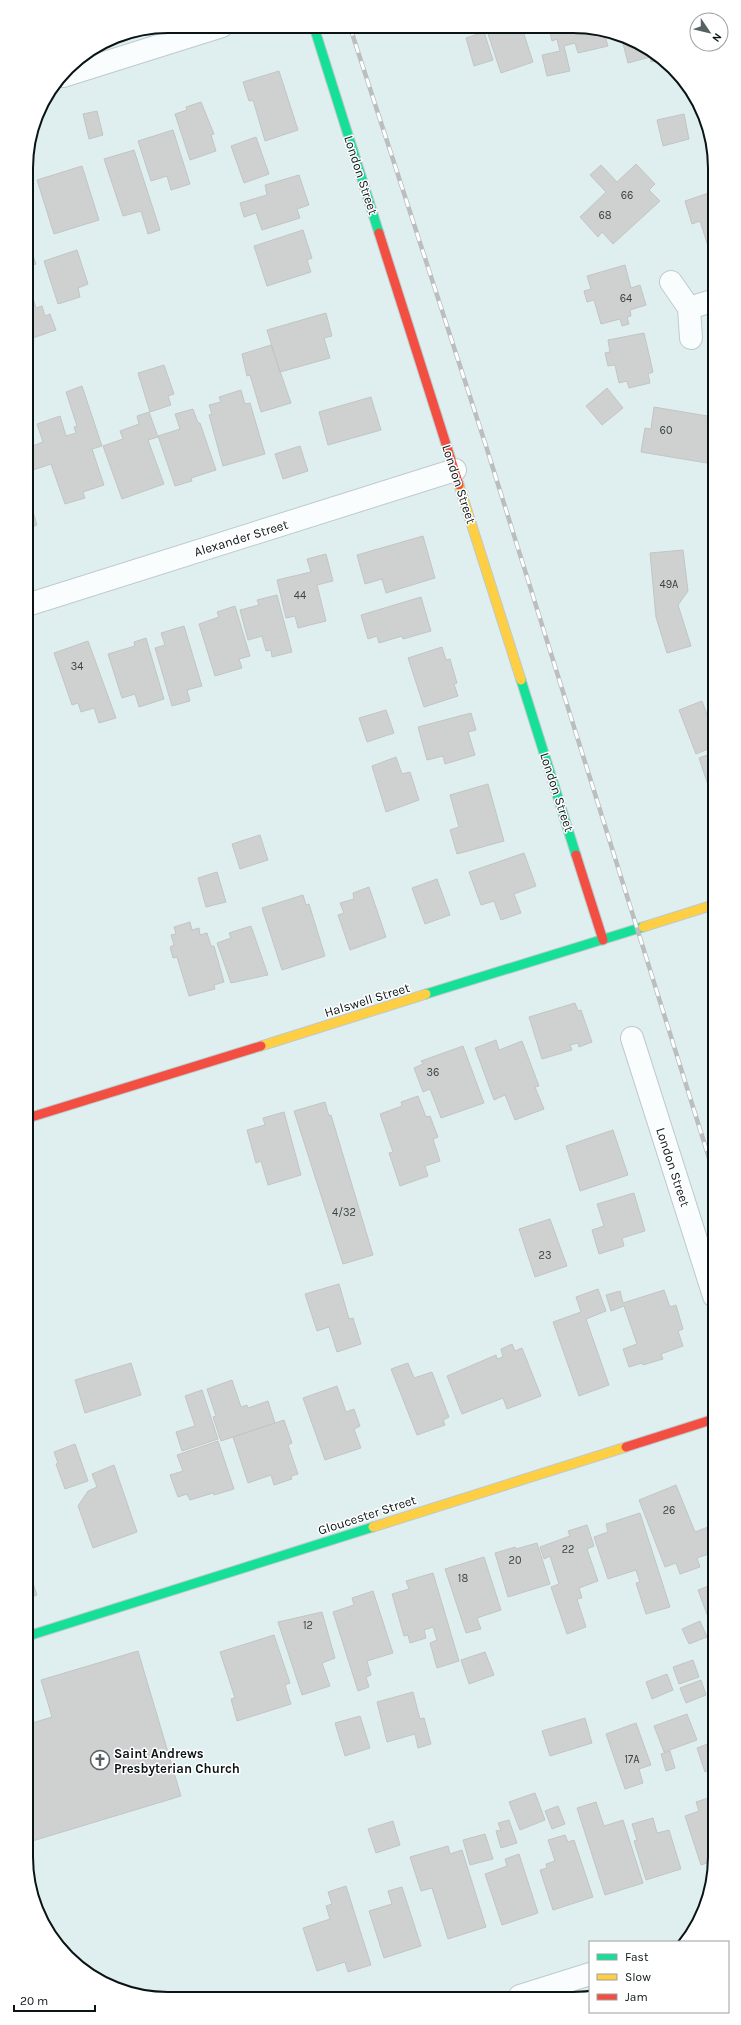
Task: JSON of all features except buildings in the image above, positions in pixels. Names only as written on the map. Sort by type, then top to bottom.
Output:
[{"type":"street","points":[[73,73],[200,33]]},
{"type":"street","name":"London Street","points":[[316,33],[603,940]]},
{"type":"street","points":[[671,282],[690,308],[691,338]]},
{"type":"street","points":[[690,308],[708,302]]},
{"type":"street","name":"Alexander Street","points":[[33,603],[455,470]]},
{"type":"street","name":"Halswell Street","points":[[33,1116],[708,907]]},
{"type":"street","name":"London Street","points":[[632,1038],[708,1277]]},
{"type":"street","name":"Gloucester Street","points":[[33,1634],[708,1421]]},
{"type":"street","points":[[533,1992],[589,1974]]},
{"type":"railway","points":[[352,33],[486,446],[708,1155]]},
{"type":"traffic: fast","points":[[316,33],[379,233]]},
{"type":"traffic: fast","points":[[521,680],[576,855]]},
{"type":"traffic: fast","points":[[426,994],[643,927]]},
{"type":"traffic: fast","points":[[33,1634],[373,1527]]},
{"type":"traffic: slow","points":[[459,485],[521,680]]},
{"type":"traffic: slow","points":[[643,927],[708,907]]},
{"type":"traffic: slow","points":[[261,1046],[426,994]]},
{"type":"traffic: slow","points":[[373,1527],[626,1447]]},
{"type":"traffic: jam","points":[[379,233],[459,485]]},
{"type":"traffic: jam","points":[[576,855],[603,940]]},
{"type":"traffic: jam","points":[[33,1116],[261,1046]]},
{"type":"traffic: jam","points":[[626,1447],[708,1421]]},
{"type":"place","name":"Saint Andrews Presbyterian Church","points":[[100,1760]]}]
